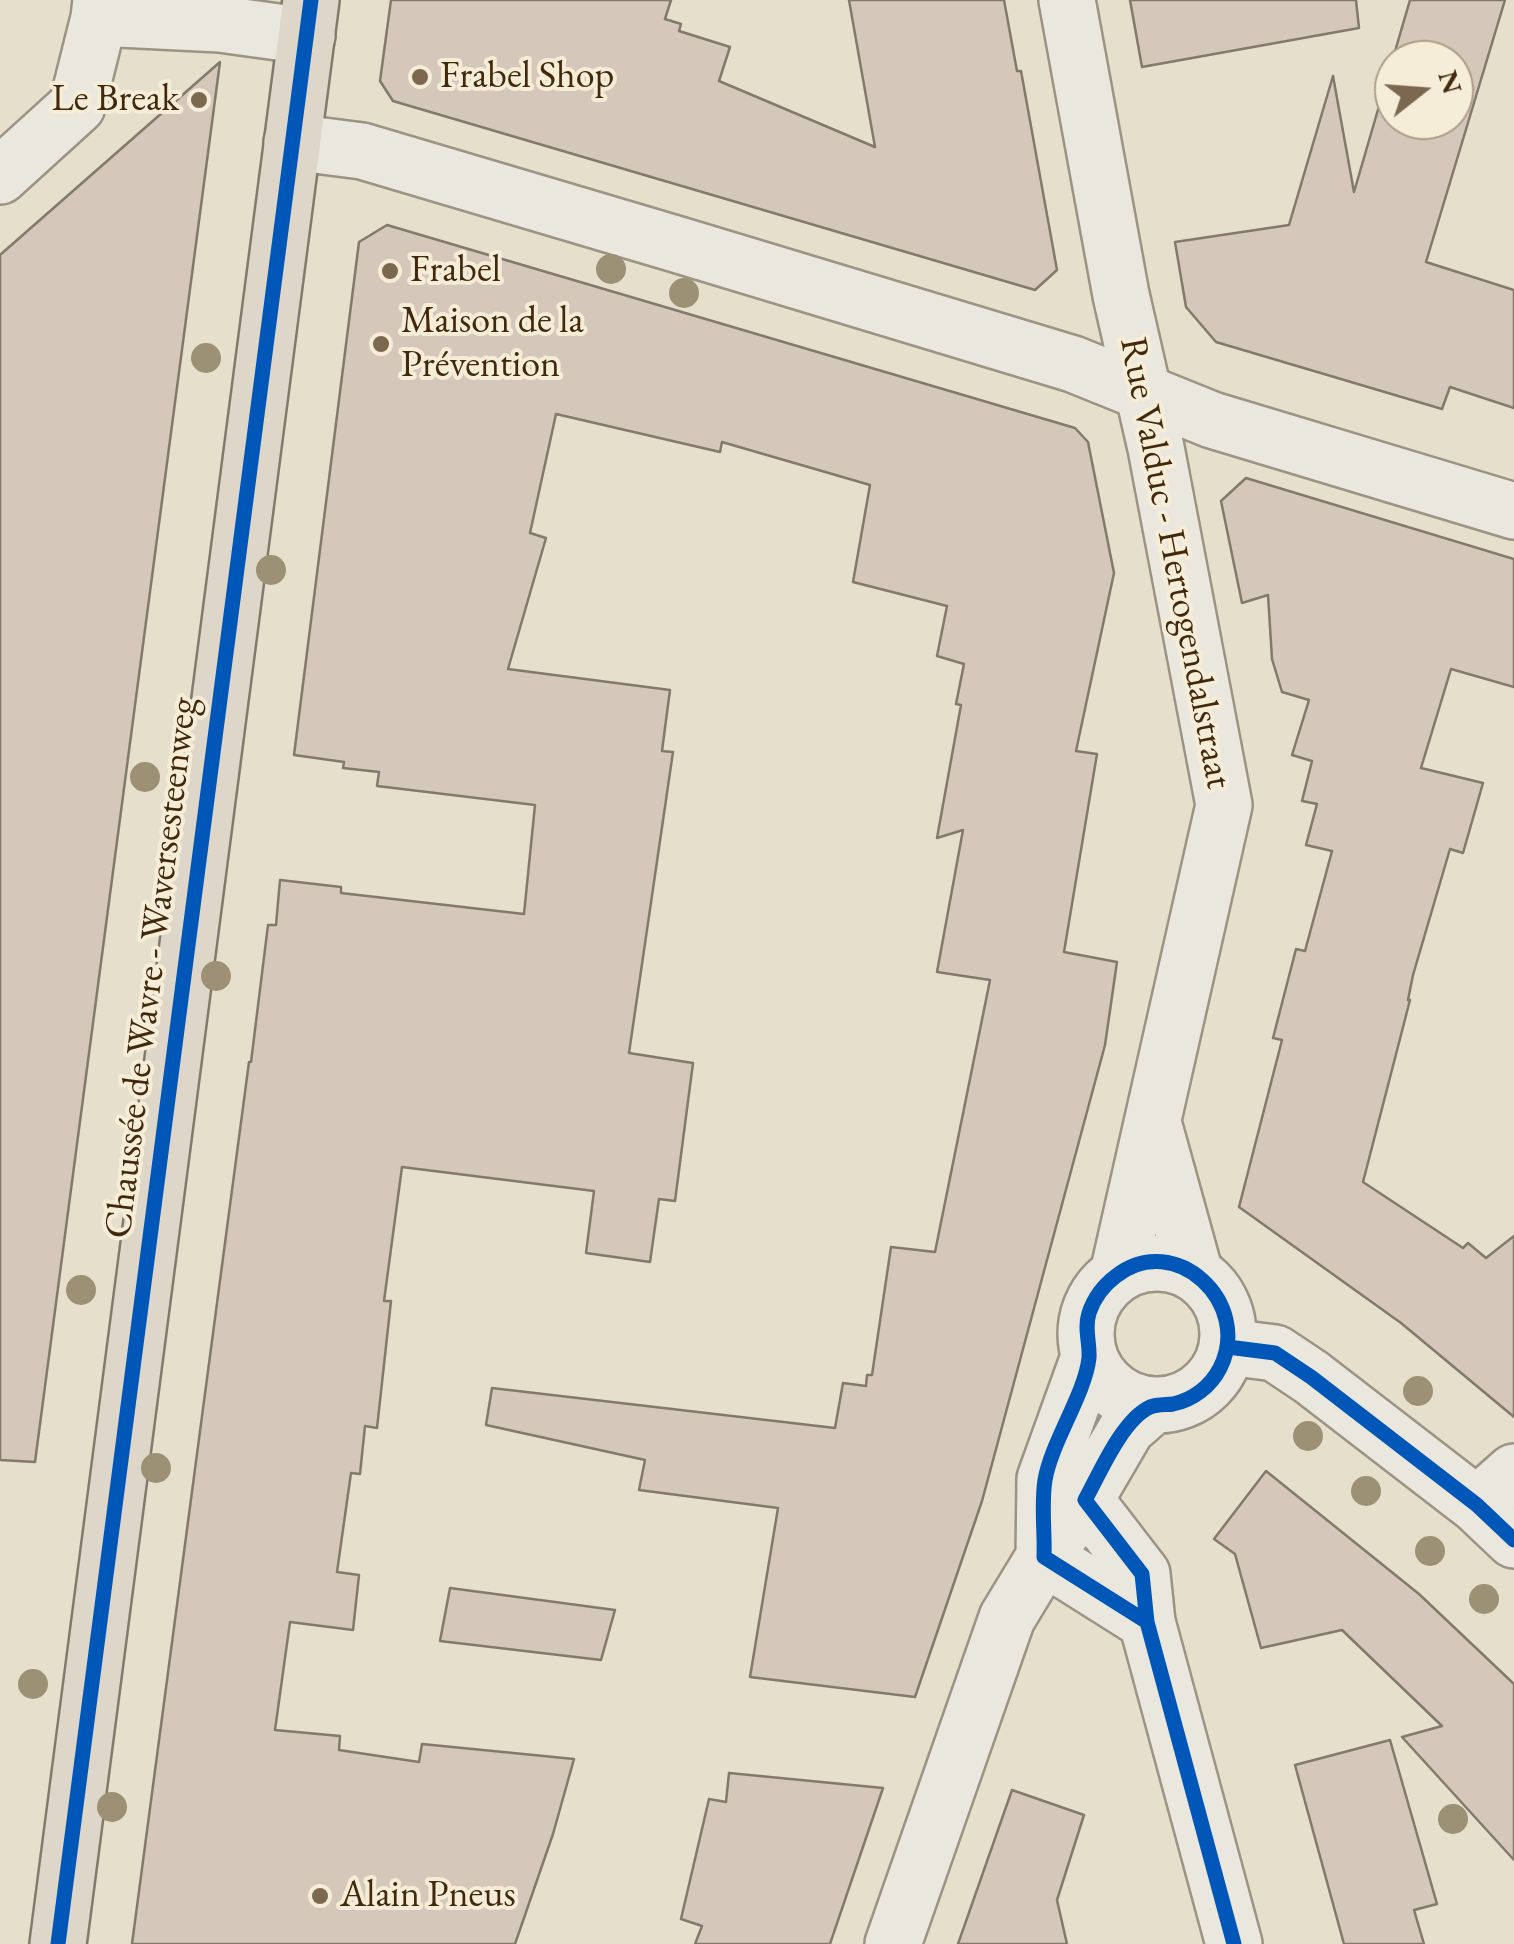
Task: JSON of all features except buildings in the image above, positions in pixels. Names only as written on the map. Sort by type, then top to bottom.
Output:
[{"type":"main road","name":"Chaussée de Wavre - Waversesteenweg","points":[[58,1944],[309,18]]},
{"type":"street","name":"Rue Valduc - Hertogendalstraat","points":[[1044,1557],[1045,1479],[1089,1357],[1085,1334],[1090,1311],[1101,1290],[1118,1274],[1224,804],[1121,295],[1067,0]]},
{"type":"street","points":[[0,176],[77,106],[100,9],[220,24],[309,18]]},
{"type":"street","points":[[292,142],[362,151],[1016,347],[1143,390],[1212,420],[1514,510]]},
{"type":"street","name":"Rue Valduc - Hertogendalstraat","points":[[1153,1124],[1196,1274],[1222,1302],[1228,1322],[1228,1347]]},
{"type":"street","points":[[1118,1274],[1157,1263],[1196,1274]]},
{"type":"street","points":[[1089,1357],[1103,1381],[1114,1390],[1124,1398],[1150,1406],[1178,1404],[1202,1392],[1219,1371],[1228,1347],[1274,1353],[1502,1506]]},
{"type":"street","points":[[893,1944],[1007,1618],[1044,1557],[1086,1500],[1127,1428],[1150,1406]]},
{"type":"street","points":[[1086,1500],[1142,1574],[1147,1622],[1234,1944]]},
{"type":"street","points":[[1044,1557],[1147,1622]]},
{"type":"cycle path","points":[[58,1944],[311,0]]},
{"type":"cycle path","points":[[1147,1622],[1044,1557],[1043,1499],[1048,1466],[1086,1372],[1088,1319],[1094,1302],[1116,1276],[1139,1264],[1162,1262],[1184,1268],[1202,1280],[1217,1298],[1226,1320],[1227,1343],[1220,1368],[1194,1396],[1153,1406],[1130,1423],[1085,1500],[1142,1574],[1147,1622],[1234,1944]]},
{"type":"cycle path","points":[[1228,1347],[1275,1353],[1311,1377],[1477,1505],[1514,1540]]},
{"type":"place","name":"Frabel Shop","points":[[420,77]]},
{"type":"place","name":"Le Break","points":[[199,100]]},
{"type":"place","name":"Frabel","points":[[390,271]]},
{"type":"place","name":"Maison de la Prévention","points":[[381,344]]},
{"type":"place","name":"Alain Pneus","points":[[320,1896]]}]
